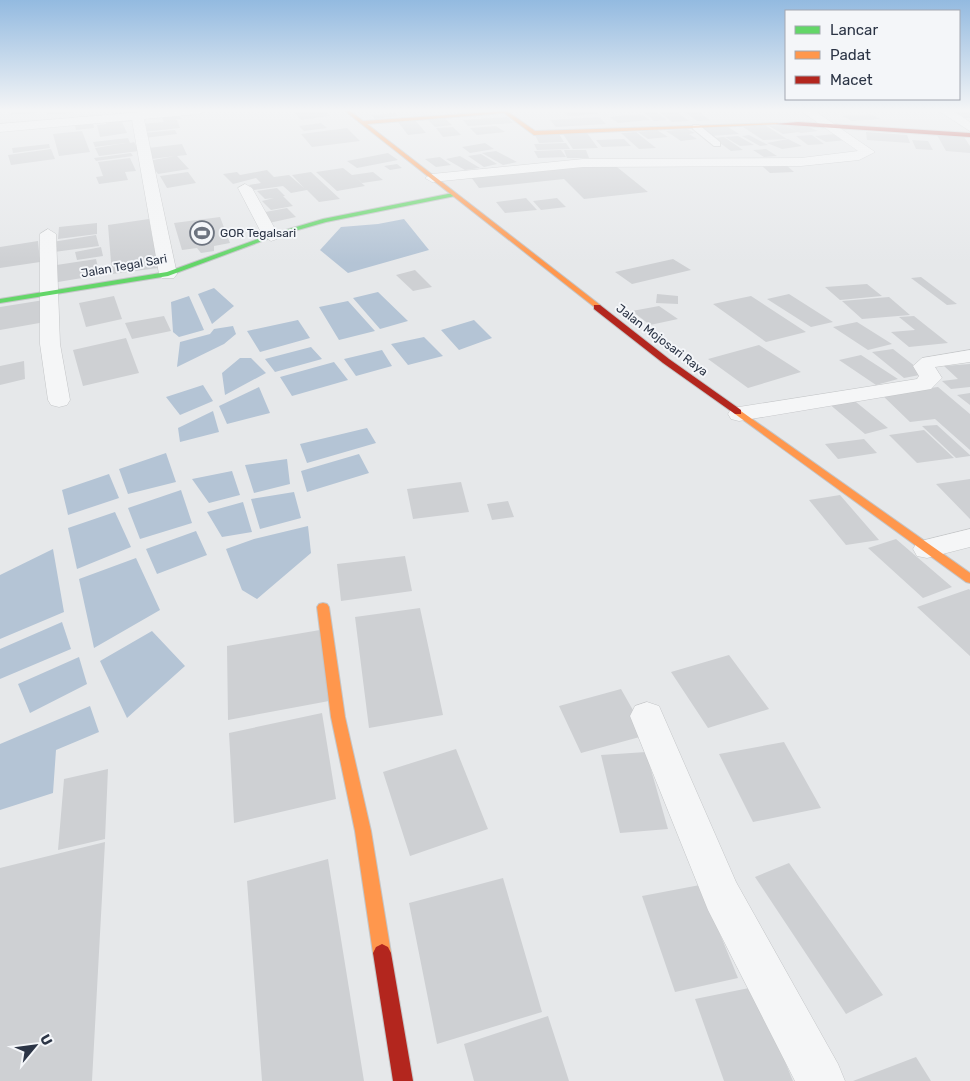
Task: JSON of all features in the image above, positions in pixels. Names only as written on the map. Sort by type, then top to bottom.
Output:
[{"type":"street","points":[[146,161],[168,274]]},
{"type":"street","name":"Jalan Mojosari Raya","points":[[412,161],[599,310],[739,414],[970,580]]},
{"type":"street","points":[[432,178],[583,163],[806,161]]},
{"type":"street","points":[[245,188],[271,236]]},
{"type":"street","name":"Jalan Tegal Sari","points":[[0,301],[168,274],[271,236],[325,220],[453,195]]},
{"type":"street","points":[[48,234],[51,293],[50,344],[59,400]]},
{"type":"street","points":[[739,414],[923,384],[931,378],[924,366],[929,362],[970,356]]},
{"type":"street","points":[[928,549],[970,538]]},
{"type":"street","points":[[323,608],[338,717],[362,831],[403,1081]]},
{"type":"street","points":[[647,716],[722,896],[821,1081]]},
{"type":"water","points":[[404,219],[429,250],[348,273],[320,250],[341,227],[378,224]]},
{"type":"water","points":[[214,288],[234,306],[212,324],[198,294]]},
{"type":"water","points":[[378,292],[408,321],[380,329],[353,298]]},
{"type":"water","points":[[189,296],[204,330],[179,337],[173,332],[171,302]]},
{"type":"water","points":[[348,301],[375,331],[339,340],[319,307]]},
{"type":"water","points":[[298,320],[310,338],[260,352],[247,331]]},
{"type":"water","points":[[474,320],[492,338],[459,350],[441,330]]},
{"type":"water","points":[[233,326],[236,334],[224,344],[177,367],[180,342],[210,334],[214,329]]},
{"type":"water","points":[[424,337],[443,356],[408,365],[391,344]]},
{"type":"water","points":[[311,347],[322,359],[275,372],[265,359]]},
{"type":"water","points":[[382,350],[392,366],[356,376],[344,359]]},
{"type":"water","points":[[240,358],[251,358],[266,373],[225,395],[222,373]]},
{"type":"water","points":[[334,362],[348,380],[292,396],[280,377]]},
{"type":"water","points":[[203,385],[213,401],[180,415],[166,397]]},
{"type":"water","points":[[259,387],[270,413],[227,424],[219,406]]},
{"type":"water","points":[[213,411],[219,432],[180,442],[178,428]]},
{"type":"water","points":[[367,428],[376,443],[307,463],[300,444]]},
{"type":"water","points":[[166,453],[176,482],[128,494],[119,469]]},
{"type":"water","points":[[359,454],[369,473],[307,492],[301,471]]},
{"type":"water","points":[[287,459],[290,484],[254,493],[245,465]]},
{"type":"water","points":[[232,471],[240,495],[209,503],[192,479]]},
{"type":"water","points":[[109,474],[119,498],[68,515],[62,490]]},
{"type":"water","points":[[181,490],[192,523],[140,539],[128,508]]},
{"type":"water","points":[[294,492],[301,518],[260,529],[251,499]]},
{"type":"water","points":[[243,502],[252,532],[222,537],[207,512]]},
{"type":"water","points":[[115,512],[131,547],[77,569],[68,528]]},
{"type":"water","points":[[308,526],[311,553],[257,599],[242,590],[226,549],[254,539]]},
{"type":"water","points":[[196,531],[207,555],[157,574],[146,549]]},
{"type":"water","points":[[53,549],[64,612],[0,639],[0,575]]},
{"type":"water","points":[[136,558],[160,610],[94,648],[79,579]]},
{"type":"water","points":[[62,622],[71,649],[0,679],[0,649]]},
{"type":"water","points":[[152,631],[185,666],[127,718],[100,661]]},
{"type":"water","points":[[79,657],[87,684],[30,713],[18,684]]},
{"type":"water","points":[[90,706],[99,732],[56,750],[53,793],[0,810],[0,744]]},
{"type":"building","points":[[10,161],[37,161],[11,165]]},
{"type":"building","points":[[132,161],[136,171],[125,172],[128,180],[99,184],[96,177],[103,176],[98,162]]},
{"type":"building","points":[[148,161],[182,161],[189,169],[158,174]]},
{"type":"building","points":[[348,161],[391,161],[357,168]]},
{"type":"building","points":[[428,161],[446,161],[451,165],[436,167]]},
{"type":"building","points":[[450,161],[469,161],[480,168],[465,170]]},
{"type":"building","points":[[476,161],[493,161],[497,164],[484,167]]},
{"type":"building","points":[[497,161],[517,162],[503,165]]},
{"type":"building","points":[[612,163],[648,192],[584,199],[564,179],[479,188],[471,177]]},
{"type":"building","points":[[397,164],[402,168],[390,170],[384,166]]},
{"type":"building","points":[[785,164],[794,172],[770,173],[761,165]]},
{"type":"building","points":[[343,168],[352,175],[373,172],[383,180],[362,183],[354,176],[365,186],[337,191],[316,172]]},
{"type":"building","points":[[267,170],[274,177],[289,175],[304,188],[292,175],[311,172],[340,199],[319,202],[307,190],[291,193],[283,186],[254,190],[249,185],[261,183],[256,178],[233,184],[223,174],[237,172],[240,175]]},
{"type":"building","points":[[188,172],[196,183],[167,188],[160,176]]},
{"type":"building","points":[[277,188],[293,206],[271,210],[262,201],[274,198],[265,199],[257,191]]},
{"type":"building","points":[[526,198],[537,210],[505,213],[496,202]]},
{"type":"building","points":[[557,198],[566,207],[541,210],[533,201]]},
{"type":"building","points":[[287,208],[296,217],[269,223],[260,213]]},
{"type":"building","points":[[220,217],[230,243],[214,246],[214,251],[201,253],[197,248],[182,250],[174,223]]},
{"type":"building","points":[[149,219],[158,268],[112,274],[108,225]]},
{"type":"building","points":[[97,223],[97,234],[58,239],[59,227]]},
{"type":"building","points":[[96,235],[99,246],[54,252],[52,242]]},
{"type":"building","points":[[38,241],[40,262],[0,268],[0,247]]},
{"type":"building","points":[[101,247],[103,256],[77,260],[75,252]]},
{"type":"building","points":[[96,259],[100,275],[52,283],[50,266]]},
{"type":"building","points":[[673,259],[691,270],[632,284],[615,272]]},
{"type":"building","points":[[415,270],[432,287],[413,291],[396,275]]},
{"type":"building","points":[[921,277],[957,304],[947,305],[911,278]]},
{"type":"building","points":[[867,284],[882,296],[840,300],[825,287]]},
{"type":"building","points":[[657,294],[678,296],[678,304],[656,303]]},
{"type":"building","points":[[789,294],[833,322],[811,327],[767,299]]},
{"type":"building","points":[[114,296],[122,319],[86,327],[79,303]]},
{"type":"building","points":[[751,296],[806,332],[766,342],[713,304]]},
{"type":"building","points":[[889,297],[910,315],[862,319],[842,301]]},
{"type":"building","points":[[44,300],[45,322],[0,330],[0,307]]},
{"type":"building","points":[[659,306],[678,319],[650,325],[632,311]]},
{"type":"building","points":[[164,316],[171,331],[132,339],[125,323]]},
{"type":"building","points":[[914,316],[948,343],[909,347],[891,332],[915,330],[899,317]]},
{"type":"building","points":[[857,322],[892,344],[868,350],[833,327]]},
{"type":"building","points":[[126,338],[139,373],[83,386],[73,350]]},
{"type":"building","points":[[759,345],[801,372],[748,388],[708,359]]},
{"type":"building","points":[[893,349],[925,374],[904,378],[872,352]]},
{"type":"building","points":[[861,355],[898,379],[876,385],[839,360]]},
{"type":"building","points":[[24,361],[25,379],[0,385],[0,366]]},
{"type":"building","points":[[970,364],[970,387],[951,389],[942,381],[958,379],[944,366]]},
{"type":"building","points":[[938,387],[970,414],[970,450],[935,419],[910,422],[881,394]]},
{"type":"building","points":[[970,393],[970,405],[957,395]]},
{"type":"building","points":[[851,398],[888,428],[865,434],[828,403]]},
{"type":"building","points":[[937,425],[970,456],[956,458],[922,426]]},
{"type":"building","points":[[924,430],[954,458],[917,463],[889,435]]},
{"type":"building","points":[[864,439],[877,453],[838,459],[825,444]]},
{"type":"building","points":[[970,479],[970,519],[936,484]]},
{"type":"building","points":[[461,482],[469,512],[413,519],[407,489]]},
{"type":"building","points":[[840,495],[879,540],[846,545],[809,500]]},
{"type":"building","points":[[508,501],[514,517],[492,520],[487,504]]},
{"type":"building","points":[[896,539],[952,587],[923,598],[868,548]]},
{"type":"building","points":[[405,556],[412,591],[341,601],[337,564]]},
{"type":"building","points":[[970,590],[970,656],[917,607]]},
{"type":"building","points":[[420,608],[443,715],[369,728],[355,617]]},
{"type":"building","points":[[320,630],[329,701],[228,720],[227,646]]},
{"type":"building","points":[[729,655],[769,709],[708,728],[671,672]]},
{"type":"building","points":[[621,689],[647,735],[581,753],[559,706]]},
{"type":"building","points":[[322,713],[336,799],[234,823],[229,733]]},
{"type":"building","points":[[784,742],[821,808],[753,822],[719,754]]},
{"type":"building","points":[[456,749],[488,829],[410,856],[383,772]]},
{"type":"building","points":[[646,752],[668,829],[620,833],[601,755]]},
{"type":"building","points":[[108,769],[105,839],[58,850],[64,779]]},
{"type":"building","points":[[105,842],[92,1081],[0,1081],[0,868]]},
{"type":"building","points":[[328,859],[364,1081],[262,1081],[247,881]]},
{"type":"building","points":[[789,863],[883,995],[846,1014],[755,877]]},
{"type":"building","points":[[503,878],[542,1012],[437,1044],[409,903]]},
{"type":"building","points":[[700,885],[738,978],[675,992],[642,896]]},
{"type":"building","points":[[754,987],[793,1081],[724,1081],[695,999]]},
{"type":"building","points":[[548,1016],[569,1081],[474,1081],[464,1044]]},
{"type":"building","points":[[916,1057],[931,1081],[853,1081]]},
{"type":"traffic: fast","points":[[0,301],[168,274],[271,236],[325,220],[453,195]]},
{"type":"traffic: slow","points":[[411,161],[597,307]]},
{"type":"traffic: slow","points":[[738,412],[970,579]]},
{"type":"traffic: slow","points":[[323,607],[338,717],[363,831],[382,953]]},
{"type":"traffic: jam","points":[[597,307],[666,361],[738,412]]},
{"type":"traffic: jam","points":[[382,953],[403,1081]]},
{"type":"place","name":"GOR Tegalsari","points":[[202,233]]}]
